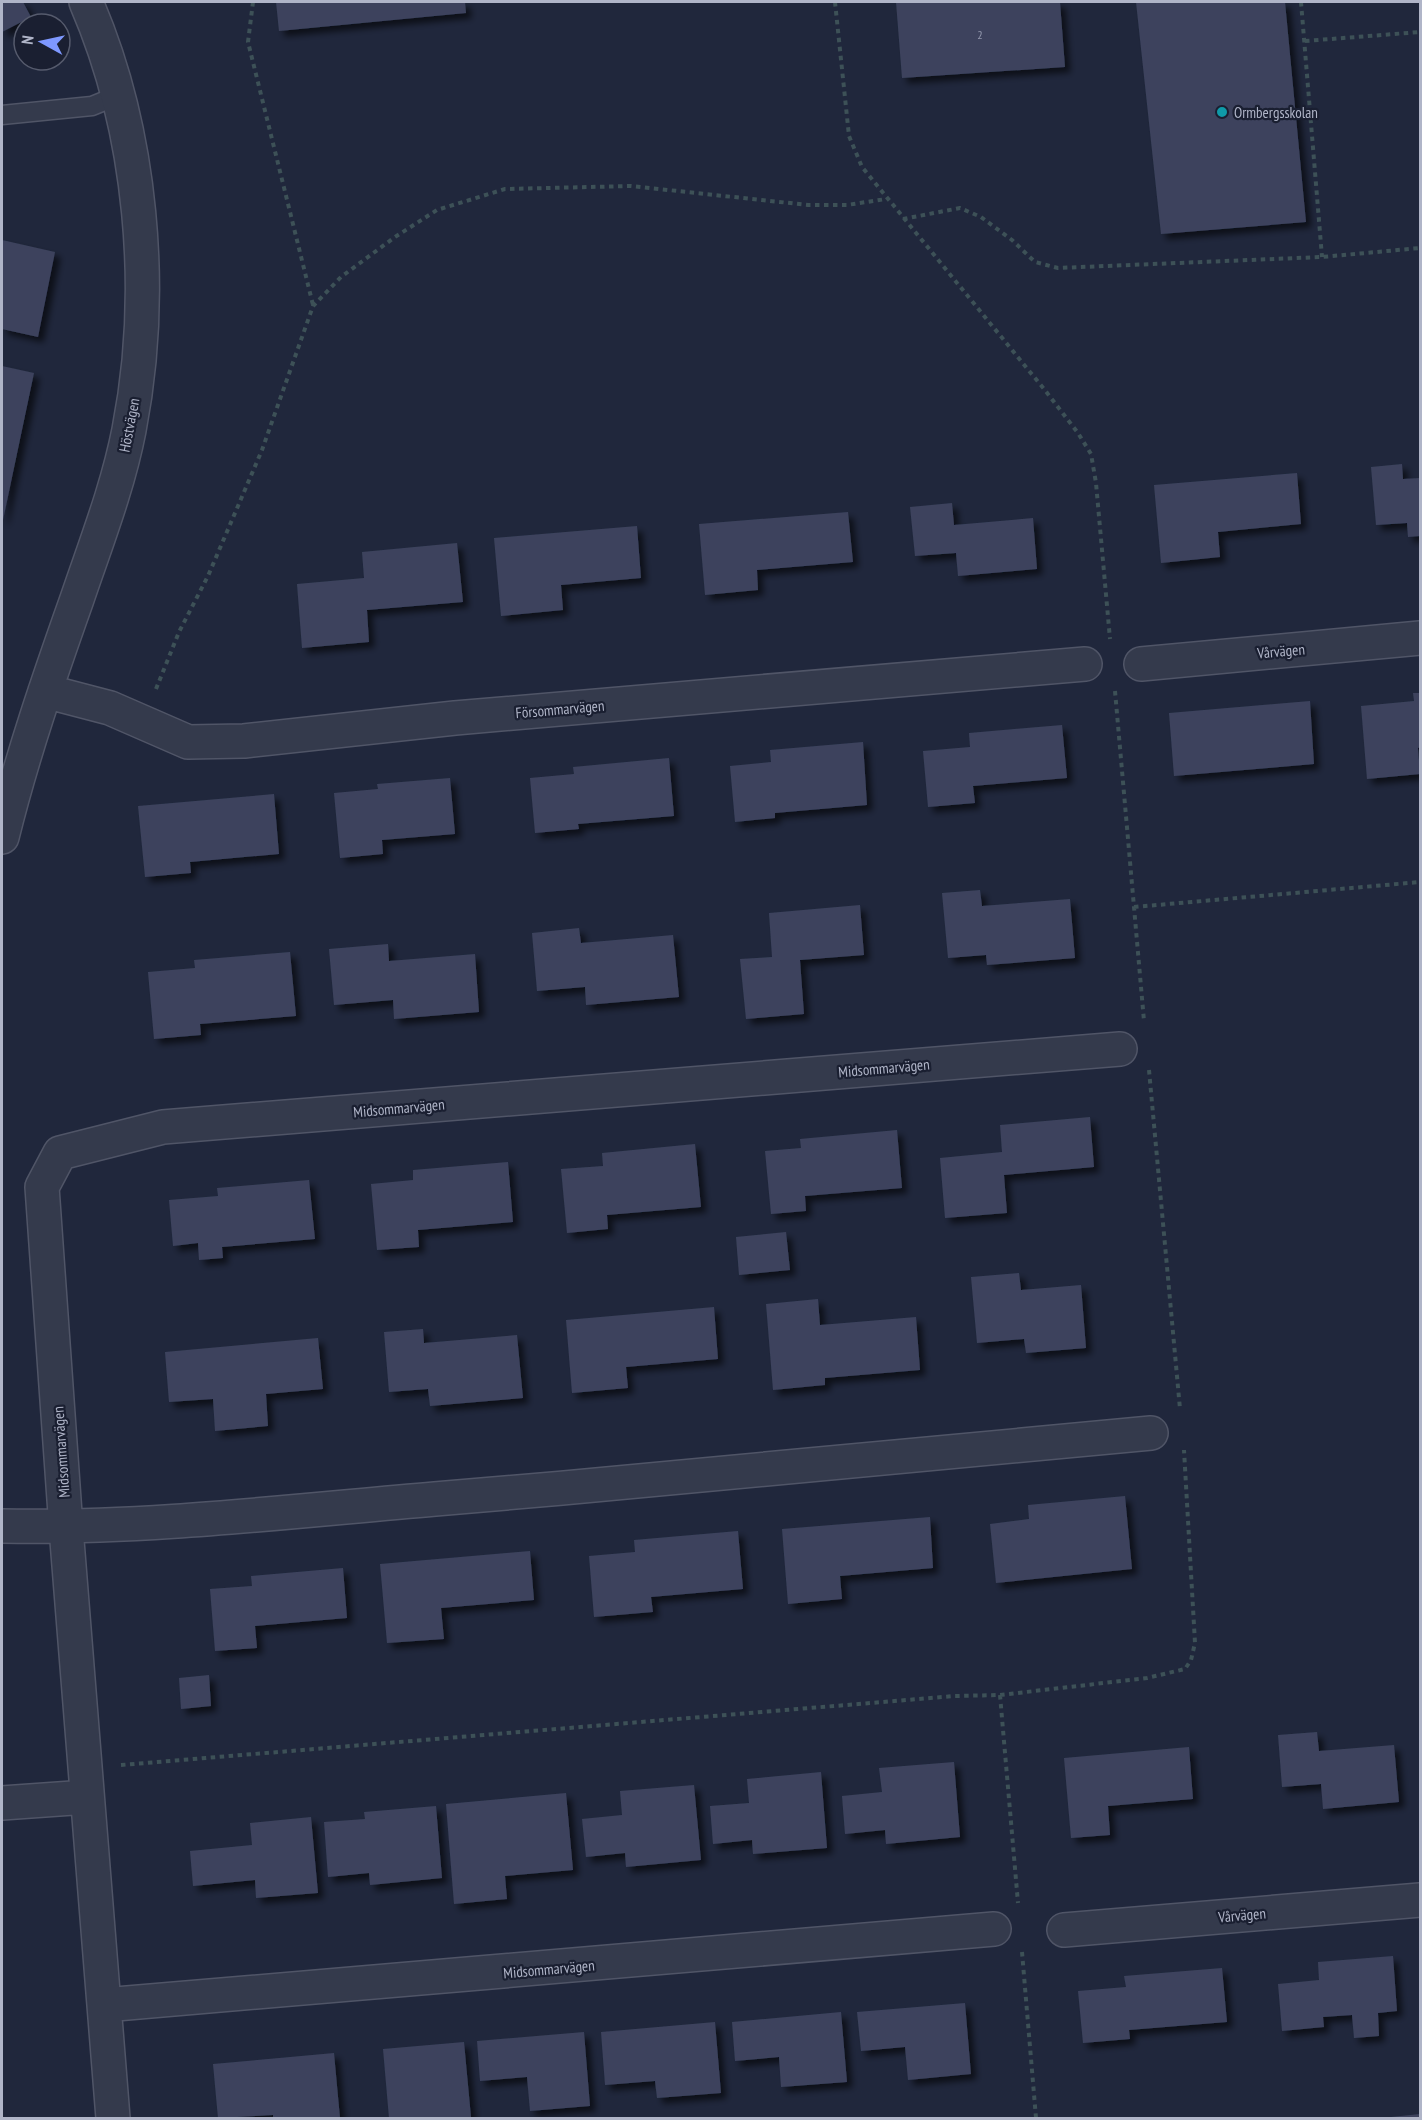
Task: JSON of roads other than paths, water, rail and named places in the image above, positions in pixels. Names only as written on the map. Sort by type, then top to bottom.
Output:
[{"type":"street","name":"Höstvägen","points":[[2,837],[17,774],[114,489],[129,430],[137,377],[142,296],[137,189],[119,94],[86,2]]},
{"type":"street","name":"Vårvägen","points":[[1142,664],[1420,638]]},
{"type":"street","name":"Försommarvägen","points":[[45,691],[110,708],[142,724],[189,742],[244,741],[455,718],[1085,664]]},
{"type":"street","name":"Midsommarvägen","points":[[113,2118],[66,1528],[42,1187],[60,1153],[163,1127],[1134,1054]]},
{"type":"street","points":[[2,1526],[66,1528],[819,1467],[1151,1432]]},
{"type":"street","points":[[2,1803],[87,1797]]},
{"type":"street","name":"Vårvägen","points":[[1064,1930],[1420,1900]]},
{"type":"street","name":"Midsommarvägen","points":[[104,2005],[994,1929]]},
{"type":"lane","points":[[2,115],[92,106],[119,94]]},
{"type":"place","name":"Ormbergsskolan","points":[[1222,112]]}]
